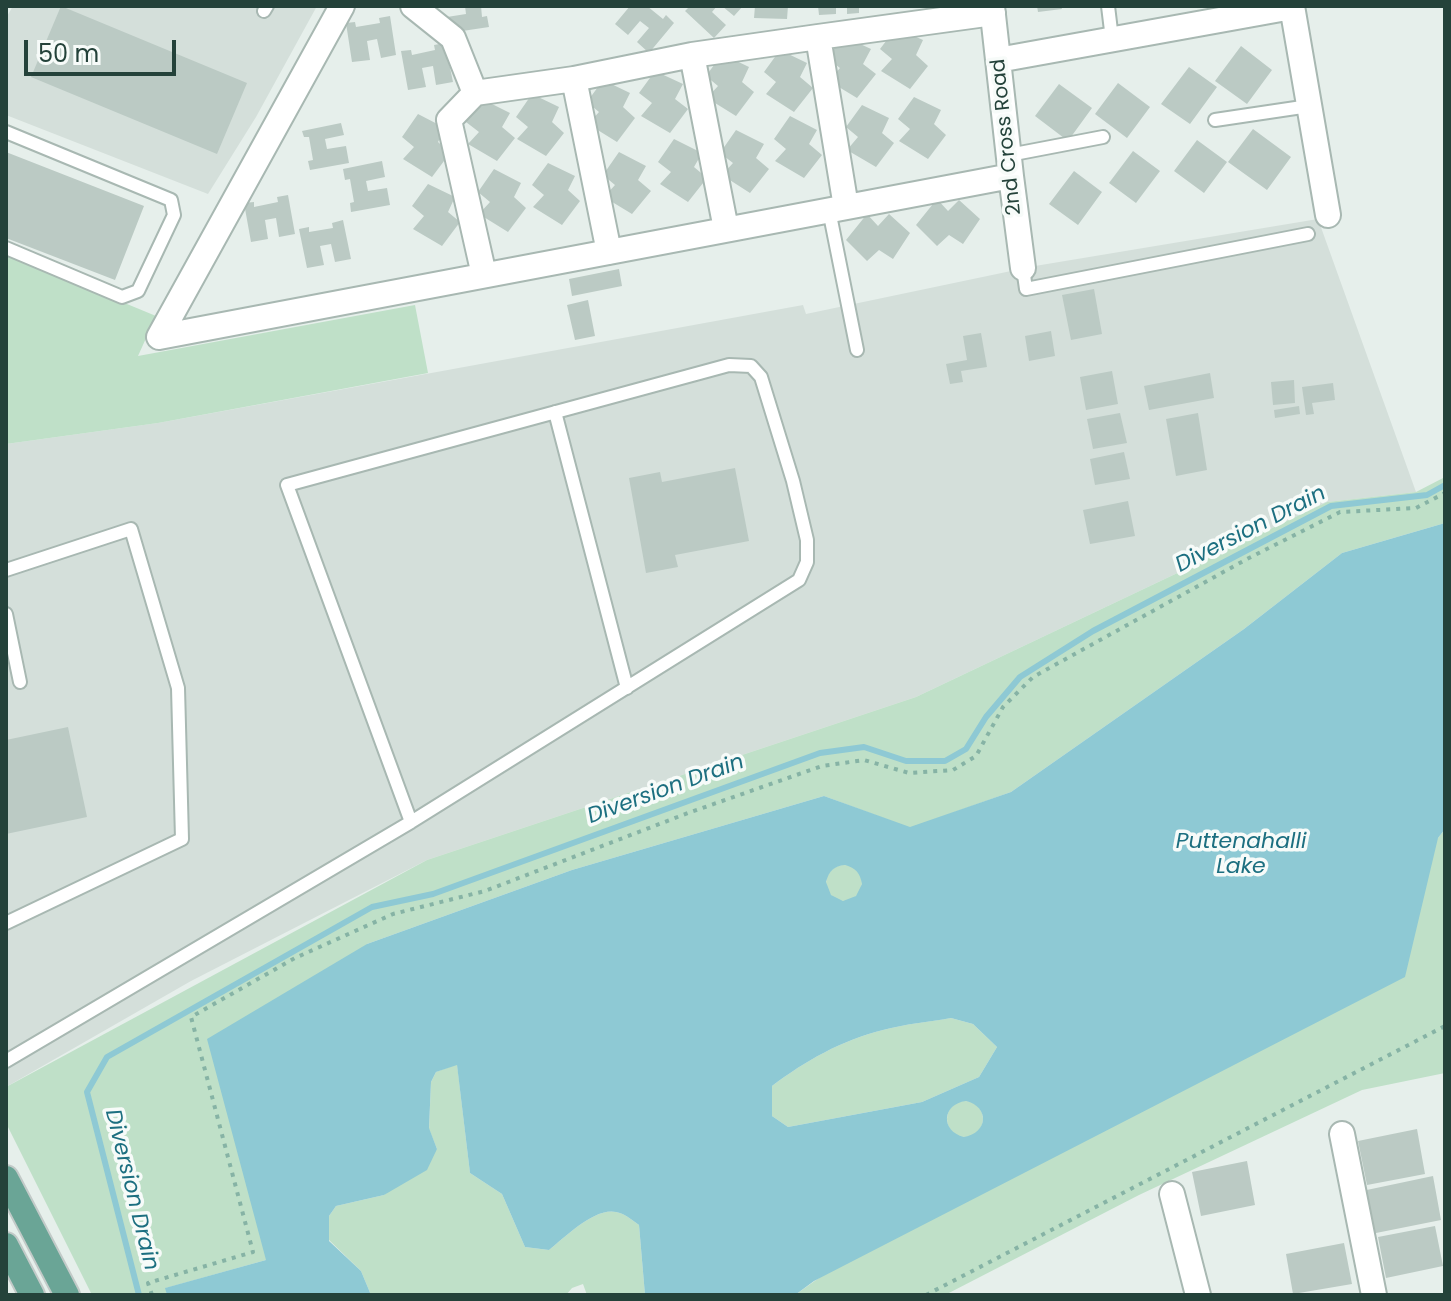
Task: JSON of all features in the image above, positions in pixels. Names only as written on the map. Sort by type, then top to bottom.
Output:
[{"type":"main road","points":[[6,1178],[67,1295]]},
{"type":"main road","points":[[6,1245],[32,1295]]},
{"type":"street","points":[[342,6],[159,337],[837,209],[1010,165]]},
{"type":"street","points":[[413,6],[453,38],[475,93]]},
{"type":"street","points":[[998,60],[1294,6],[1328,215]]},
{"type":"street","points":[[484,275],[449,120],[475,93],[574,79],[692,55],[993,10]]},
{"type":"street","name":"2nd Cross Road","points":[[993,10],[1023,268]]},
{"type":"street","points":[[818,37],[837,209]]},
{"type":"street","points":[[692,55],[726,229]]},
{"type":"street","points":[[574,79],[609,252]]},
{"type":"street","points":[[1342,1134],[1374,1295]]},
{"type":"street","points":[[1172,1194],[1198,1295]]},
{"type":"lane","points":[[1108,6],[1112,39]]},
{"type":"lane","points":[[1215,120],[1309,106]]},
{"type":"lane","points":[[6,132],[171,200],[174,215],[138,291],[122,297],[6,248]]},
{"type":"lane","points":[[1010,165],[1103,137]]},
{"type":"lane","points":[[837,209],[857,350]]},
{"type":"lane","points":[[1023,268],[1026,289],[1308,234]]},
{"type":"lane","points":[[6,1061],[411,822],[799,580],[807,562],[807,540],[793,481],[761,377],[751,366],[729,365],[287,485],[411,822]]},
{"type":"lane","points":[[555,412],[627,688]]},
{"type":"lane","points":[[6,570],[131,529],[178,688],[182,839],[6,923]]},
{"type":"lane","points":[[6,614],[20,682]]},
{"type":"path","points":[[152,1295],[148,1283],[253,1252],[191,1017],[295,958],[393,914],[485,891],[688,813],[822,766],[864,760],[909,773],[953,770],[976,756],[1003,707],[1033,677],[1247,559],[1340,512],[1416,508],[1445,493]]},
{"type":"path","points":[[926,1295],[1445,1026]]},
{"type":"shaded area","points":[[13,6],[317,6],[256,117],[208,194],[6,115],[6,18]]},
{"type":"shaded area","points":[[1318,219],[1416,492],[1327,502],[916,697],[427,860],[191,981],[6,1087],[6,444],[158,423],[803,305],[806,314],[1035,266]]},
{"type":"green space","points":[[6,254],[156,316],[138,356],[415,305],[428,373],[158,423],[6,444]]},
{"type":"green space","points":[[1445,477],[1445,523],[1342,553],[1244,629],[1011,792],[910,828],[824,796],[572,870],[367,944],[266,1260],[166,1288],[167,1295],[92,1295],[6,1123],[6,1087],[427,860],[916,697],[1327,502],[1416,492]]},
{"type":"green space","points":[[1445,829],[1445,1073],[1362,1090],[1139,1195],[945,1295],[795,1295],[1438,838]]},
{"type":"green space","points":[[844,865],[856,871],[862,883],[856,895],[844,901],[832,895],[826,883],[832,871]]},
{"type":"green space","points":[[951,1018],[973,1024],[997,1047],[979,1077],[922,1102],[788,1127],[772,1116],[772,1086],[824,1052],[883,1030]]},
{"type":"green space","points":[[457,1064],[470,1173],[502,1194],[525,1247],[549,1250],[571,1231],[599,1214],[622,1214],[639,1225],[645,1295],[587,1295],[583,1284],[572,1288],[566,1295],[371,1295],[361,1271],[329,1240],[329,1216],[336,1206],[384,1195],[437,1149],[429,1129],[431,1082],[436,1072]]},
{"type":"green space","points":[[965,1101],[978,1106],[983,1119],[978,1132],[965,1137],[952,1132],[947,1119],[952,1106]]},
{"type":"water","name":"Puttenahalli Lake","points":[[1445,523],[1445,829],[1438,838],[1405,977],[814,1281],[795,1295],[645,1295],[639,1225],[616,1212],[599,1214],[590,1219],[549,1250],[525,1247],[502,1194],[470,1173],[457,1065],[436,1072],[431,1082],[429,1128],[437,1149],[427,1170],[384,1195],[336,1206],[329,1216],[329,1241],[361,1271],[371,1295],[167,1295],[165,1288],[266,1260],[207,1039],[367,944],[572,870],[824,796],[910,827],[1011,792],[1244,629],[1342,553]],"holes":[[[845,865],[857,872],[862,884],[856,896],[843,901],[831,895],[826,882],[832,870]],[[951,1018],[973,1024],[997,1047],[979,1077],[922,1102],[788,1127],[772,1116],[772,1086],[839,1046],[900,1026]],[[966,1101],[974,1104],[982,1114],[982,1125],[972,1135],[964,1137],[956,1134],[948,1124],[948,1112],[958,1103]]]},
{"type":"building","points":[[61,6],[247,83],[217,154],[31,77]]},
{"type":"building","points":[[465,6],[481,6],[482,17],[487,16],[489,27],[449,33],[447,17],[466,14]]},
{"type":"building","points":[[630,6],[647,6],[663,19],[666,15],[674,23],[649,53],[637,42],[649,28],[640,21],[628,35],[615,24]]},
{"type":"building","points":[[690,6],[717,6],[712,12],[726,25],[714,38],[685,11]]},
{"type":"building","points":[[722,6],[743,6],[734,16]]},
{"type":"building","points":[[755,6],[788,6],[787,19],[754,18]]},
{"type":"building","points":[[818,6],[836,6],[836,14],[819,15]]},
{"type":"building","points":[[847,6],[859,6],[859,13],[847,14]]},
{"type":"building","points":[[1037,6],[1061,6],[1062,9],[1038,12]]},
{"type":"building","points":[[390,16],[396,55],[381,58],[377,39],[367,41],[370,60],[352,62],[346,23],[355,22],[356,27],[380,23],[379,18]]},
{"type":"building","points":[[896,28],[923,40],[916,55],[928,66],[910,89],[881,71],[892,59],[880,49]]},
{"type":"building","points":[[843,36],[871,49],[863,64],[876,74],[857,98],[829,81],[840,68],[827,58]]},
{"type":"building","points":[[445,43],[453,82],[436,85],[433,66],[422,68],[426,87],[408,90],[401,51],[411,50],[412,55],[435,50],[434,45]]},
{"type":"building","points":[[1241,46],[1272,70],[1247,104],[1215,81]]},
{"type":"building","points":[[780,50],[807,63],[800,77],[813,88],[794,112],[766,94],[776,82],[764,72]]},
{"type":"building","points":[[722,54],[749,67],[742,82],[754,92],[736,116],[707,98],[718,86],[706,76]]},
{"type":"building","points":[[1189,67],[1217,87],[1190,124],[1161,104]]},
{"type":"building","points":[[655,71],[683,84],[675,99],[688,109],[670,133],[641,116],[652,103],[639,93]]},
{"type":"building","points":[[603,80],[630,93],[623,107],[635,118],[617,142],[588,124],[599,112],[587,102]]},
{"type":"building","points":[[1118,83],[1150,107],[1127,138],[1095,114]]},
{"type":"building","points":[[1059,84],[1092,108],[1068,141],[1035,116]]},
{"type":"building","points":[[532,94],[559,107],[552,122],[564,133],[546,156],[517,139],[528,127],[516,117]]},
{"type":"building","points":[[914,97],[941,110],[934,124],[946,135],[928,159],[899,141],[910,129],[898,119]]},
{"type":"building","points":[[482,99],[510,113],[502,127],[515,138],[497,161],[468,144],[479,132],[466,122]]},
{"type":"building","points":[[862,105],[889,118],[882,133],[894,143],[876,167],[847,150],[858,137],[846,127]]},
{"type":"building","points":[[418,114],[445,128],[438,142],[450,153],[432,177],[403,159],[414,147],[402,137]]},
{"type":"building","points":[[790,116],[817,130],[809,144],[822,155],[804,178],[775,161],[786,149],[774,139]]},
{"type":"building","points":[[341,123],[344,135],[325,139],[327,149],[346,146],[349,163],[310,170],[308,161],[313,160],[309,137],[304,137],[302,131]]},
{"type":"building","points":[[1253,129],[1291,157],[1267,190],[1228,162]]},
{"type":"building","points":[[736,130],[764,144],[756,158],[769,169],[750,193],[722,175],[733,163],[720,153]]},
{"type":"building","points":[[674,139],[702,153],[694,167],[707,178],[688,202],[660,184],[671,172],[658,162]]},
{"type":"building","points":[[1197,140],[1227,162],[1204,193],[1174,171]]},
{"type":"building","points":[[1133,151],[1160,171],[1136,203],[1109,183]]},
{"type":"building","points":[[6,152],[144,206],[115,280],[6,238]]},
{"type":"building","points":[[619,152],[646,166],[638,180],[651,191],[632,214],[604,197],[615,185],[603,175]]},
{"type":"building","points":[[382,161],[385,177],[366,181],[368,191],[387,188],[390,205],[351,212],[350,203],[354,202],[350,179],[345,180],[343,169]]},
{"type":"building","points":[[548,163],[575,176],[568,190],[580,201],[562,225],[533,207],[544,195],[532,185]]},
{"type":"building","points":[[494,169],[521,183],[514,197],[526,208],[508,232],[479,214],[490,202],[478,192]]},
{"type":"building","points":[[1074,171],[1102,192],[1078,225],[1049,204]]},
{"type":"building","points":[[428,184],[455,197],[448,212],[460,222],[442,246],[413,229],[424,216],[412,206]]},
{"type":"building","points":[[288,195],[295,234],[279,237],[276,218],[265,220],[268,239],[251,242],[244,203],[254,202],[254,207],[278,202],[277,197]]},
{"type":"building","points":[[937,199],[948,211],[959,200],[980,219],[963,244],[949,235],[937,246],[916,225]]},
{"type":"building","points":[[867,214],[878,226],[889,214],[910,233],[893,259],[879,250],[867,261],[846,240]]},
{"type":"building","points":[[343,220],[351,259],[335,262],[331,244],[320,246],[324,265],[307,268],[299,229],[309,227],[309,232],[333,228],[332,223]]},
{"type":"building","points":[[619,269],[622,286],[572,296],[569,279]]},
{"type":"building","points":[[1094,289],[1102,334],[1071,340],[1062,295]]},
{"type":"building","points":[[588,300],[595,336],[575,340],[567,305]]},
{"type":"building","points":[[1051,331],[1055,356],[1029,361],[1025,336]]},
{"type":"building","points":[[981,333],[987,367],[961,371],[963,382],[950,384],[946,364],[967,360],[963,336]]},
{"type":"building","points":[[1112,371],[1118,404],[1086,410],[1080,377]]},
{"type":"building","points":[[1210,373],[1214,398],[1149,410],[1144,386]]},
{"type":"building","points":[[1294,380],[1295,403],[1273,405],[1271,382]]},
{"type":"building","points":[[1333,383],[1335,400],[1312,403],[1314,414],[1306,415],[1302,387]]},
{"type":"building","points":[[1299,406],[1300,414],[1275,418],[1274,410]]},
{"type":"building","points":[[1120,413],[1127,443],[1093,449],[1087,419]]},
{"type":"building","points":[[1198,413],[1207,470],[1176,476],[1166,419]]},
{"type":"building","points":[[1124,452],[1130,479],[1095,485],[1090,459]]},
{"type":"building","points":[[735,468],[749,541],[675,555],[678,567],[646,573],[629,478],[660,472],[662,482]]},
{"type":"building","points":[[1128,501],[1135,536],[1090,544],[1083,510]]},
{"type":"building","points":[[68,727],[87,817],[6,834],[6,740]]},
{"type":"building","points":[[1417,1129],[1425,1174],[1367,1185],[1358,1141]]},
{"type":"building","points":[[1247,1161],[1255,1205],[1201,1216],[1192,1172]]},
{"type":"building","points":[[1433,1176],[1441,1220],[1371,1234],[1362,1191]]},
{"type":"building","points":[[1435,1226],[1443,1266],[1386,1278],[1378,1237]]},
{"type":"building","points":[[1344,1243],[1352,1284],[1293,1294],[1286,1254]]},
{"type":"waterway","name":"Diversion Drain","points":[[139,1295],[87,1092],[107,1057],[372,907],[433,894],[820,753],[864,747],[906,761],[945,761],[966,749],[986,717],[1020,677],[1093,631],[1331,506],[1427,495],[1445,485]]}]
